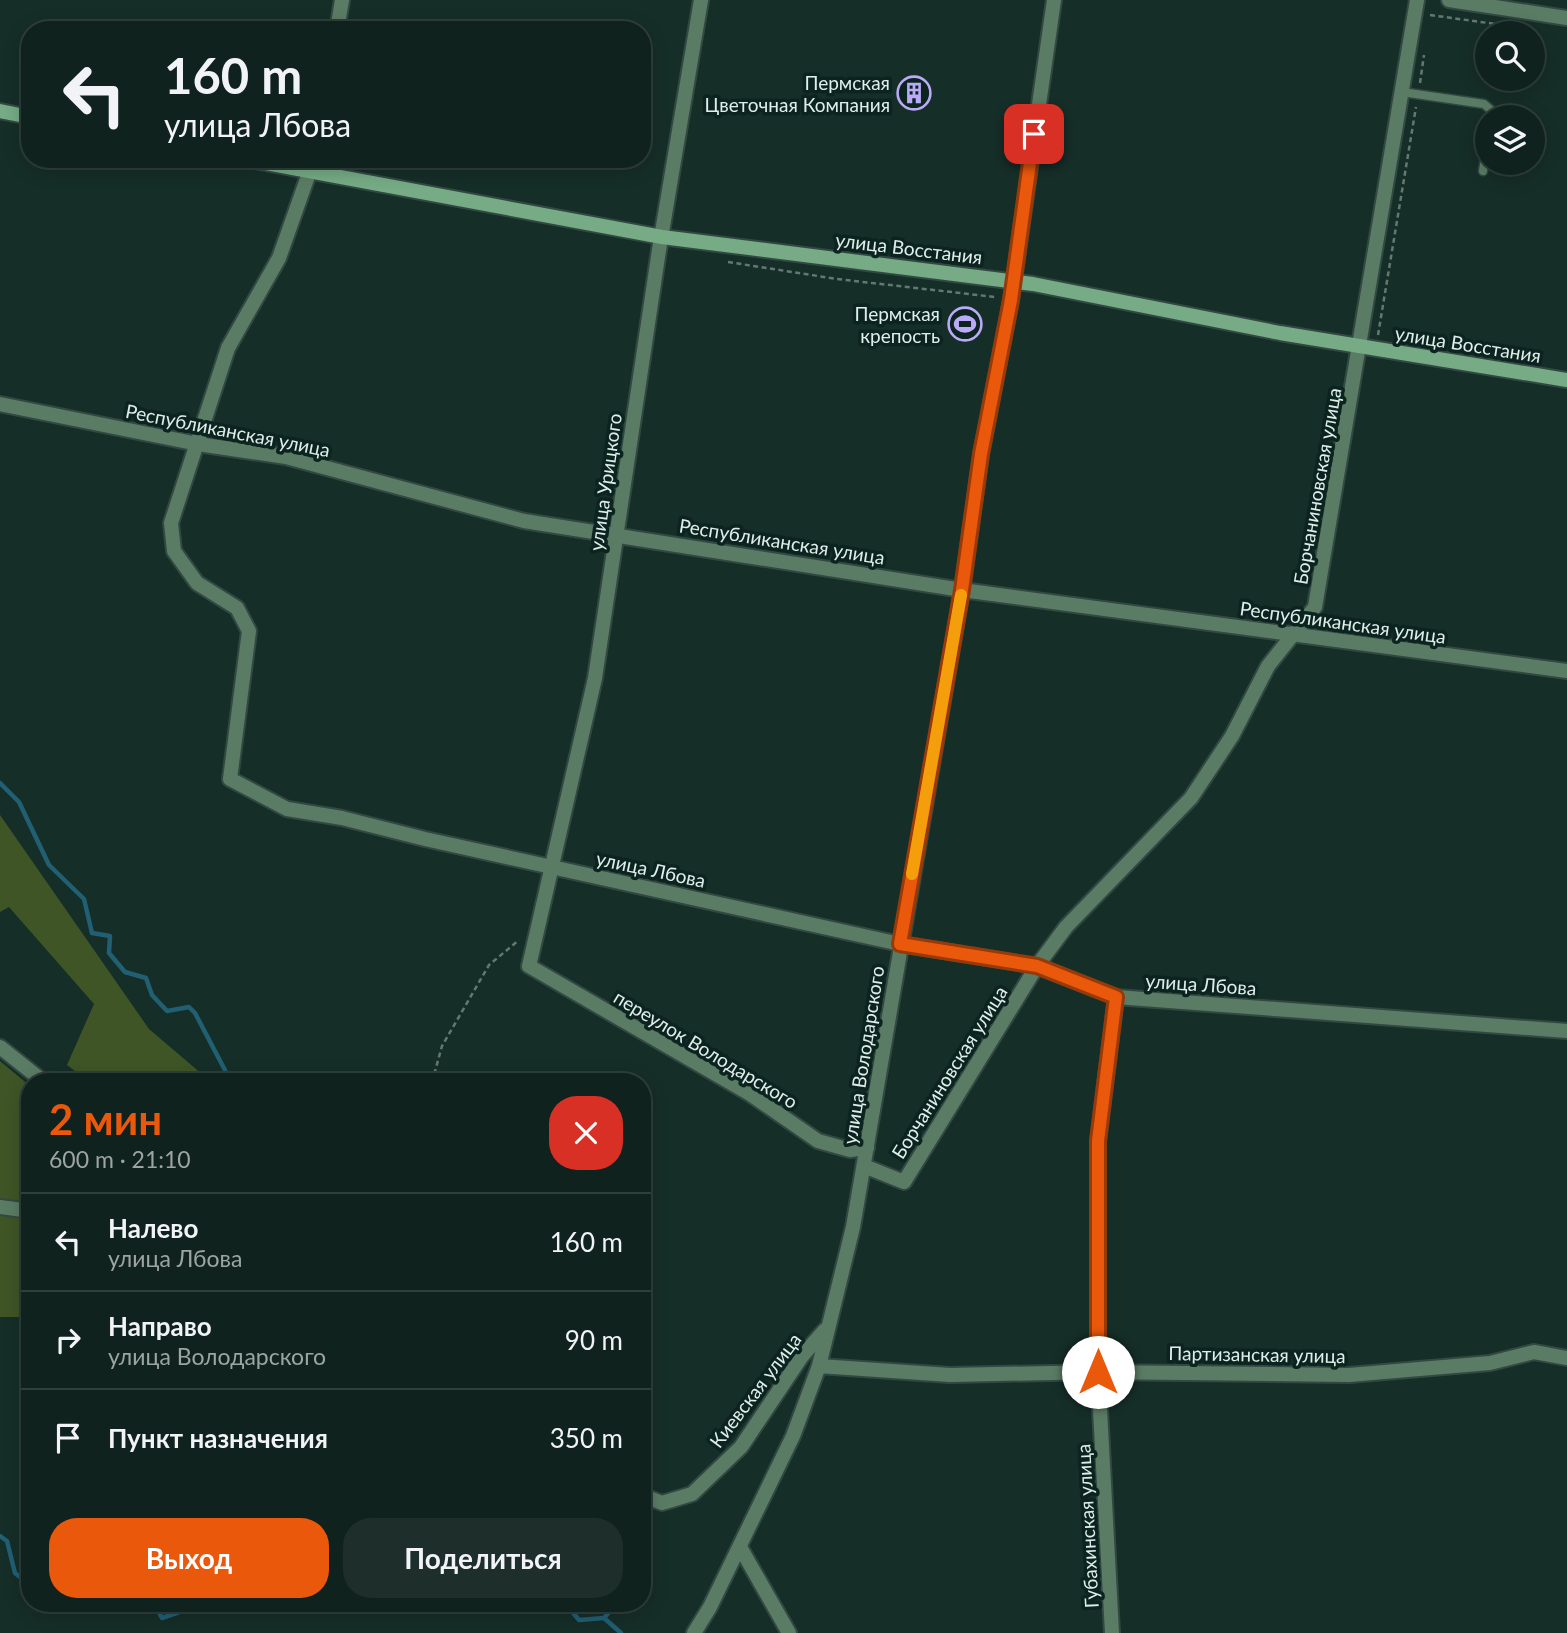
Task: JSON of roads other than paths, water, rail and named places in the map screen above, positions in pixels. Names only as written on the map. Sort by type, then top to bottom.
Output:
[{"type":"street","points":[[338,21],[342,0]]},
{"type":"street","name":"улица Урицкого","points":[[529,966],[554,867],[595,678],[701,0]]},
{"type":"street","name":"улица Володарского","points":[[694,1633],[740,1547],[793,1436],[819,1366],[853,1227],[962,590],[981,454],[1011,300],[1054,0]]},
{"type":"street","name":"Борчаниновская улица","points":[[864,1166],[904,1182],[1037,966],[1066,927],[1191,799],[1232,736],[1268,666],[1315,607],[1361,346],[1417,0]]},
{"type":"street","points":[[1449,0],[1567,18]]},
{"type":"street","points":[[0,111],[21,115]]},
{"type":"street","points":[[198,444],[228,348],[279,258],[312,168]]},
{"type":"street","name":"улица Восстания","points":[[323,168],[662,237],[1013,281],[1361,346],[1567,380]]},
{"type":"street","name":"Республиканская улица","points":[[0,404],[198,444],[286,457],[524,521],[962,590],[1567,671]]},
{"type":"street","name":"улица Лбова","points":[[198,444],[171,523],[174,551],[197,583],[237,608],[249,631],[230,779],[287,809],[342,818],[900,944],[1037,966],[1116,997],[1567,1031]]},
{"type":"street","name":"переулок Володарского","points":[[529,966],[750,1094],[818,1141],[850,1150],[867,1148]]},
{"type":"street","name":"Губахинская улица","points":[[1112,1633],[1098,1372],[1098,1141],[1116,997]]},
{"type":"street","points":[[0,1047],[33,1073]]},
{"type":"street","points":[[0,1207],[21,1210]]},
{"type":"street","name":"Киевская улица","points":[[651,1499],[662,1503],[692,1494],[741,1447],[802,1356],[826,1329]]},
{"type":"street","name":"Партизанская улица","points":[[819,1366],[950,1375],[1098,1372],[1349,1375],[1490,1363],[1534,1352],[1567,1358]]},
{"type":"street","points":[[740,1547],[789,1633]]},
{"type":"lane","points":[[1402,92],[1485,105]]},
{"type":"waterway","points":[[0,783],[19,802],[49,865],[84,899],[92,933],[110,936],[109,953],[125,972],[146,978],[152,995],[167,1011],[189,1007],[195,1013],[226,1073]]},
{"type":"waterway","points":[[0,1536],[7,1541],[15,1573],[21,1578]]},
{"type":"waterway","points":[[159,1612],[162,1618],[179,1612]]},
{"type":"waterway","points":[[572,1612],[579,1620],[604,1618],[621,1633]]},
{"type":"waterway","points":[[604,1618],[609,1612]]},
{"type":"place","name":"Пермская Цветочная Компания","points":[[914,93]]},
{"type":"place","name":"Пермская крепость","points":[[965,324]]}]
